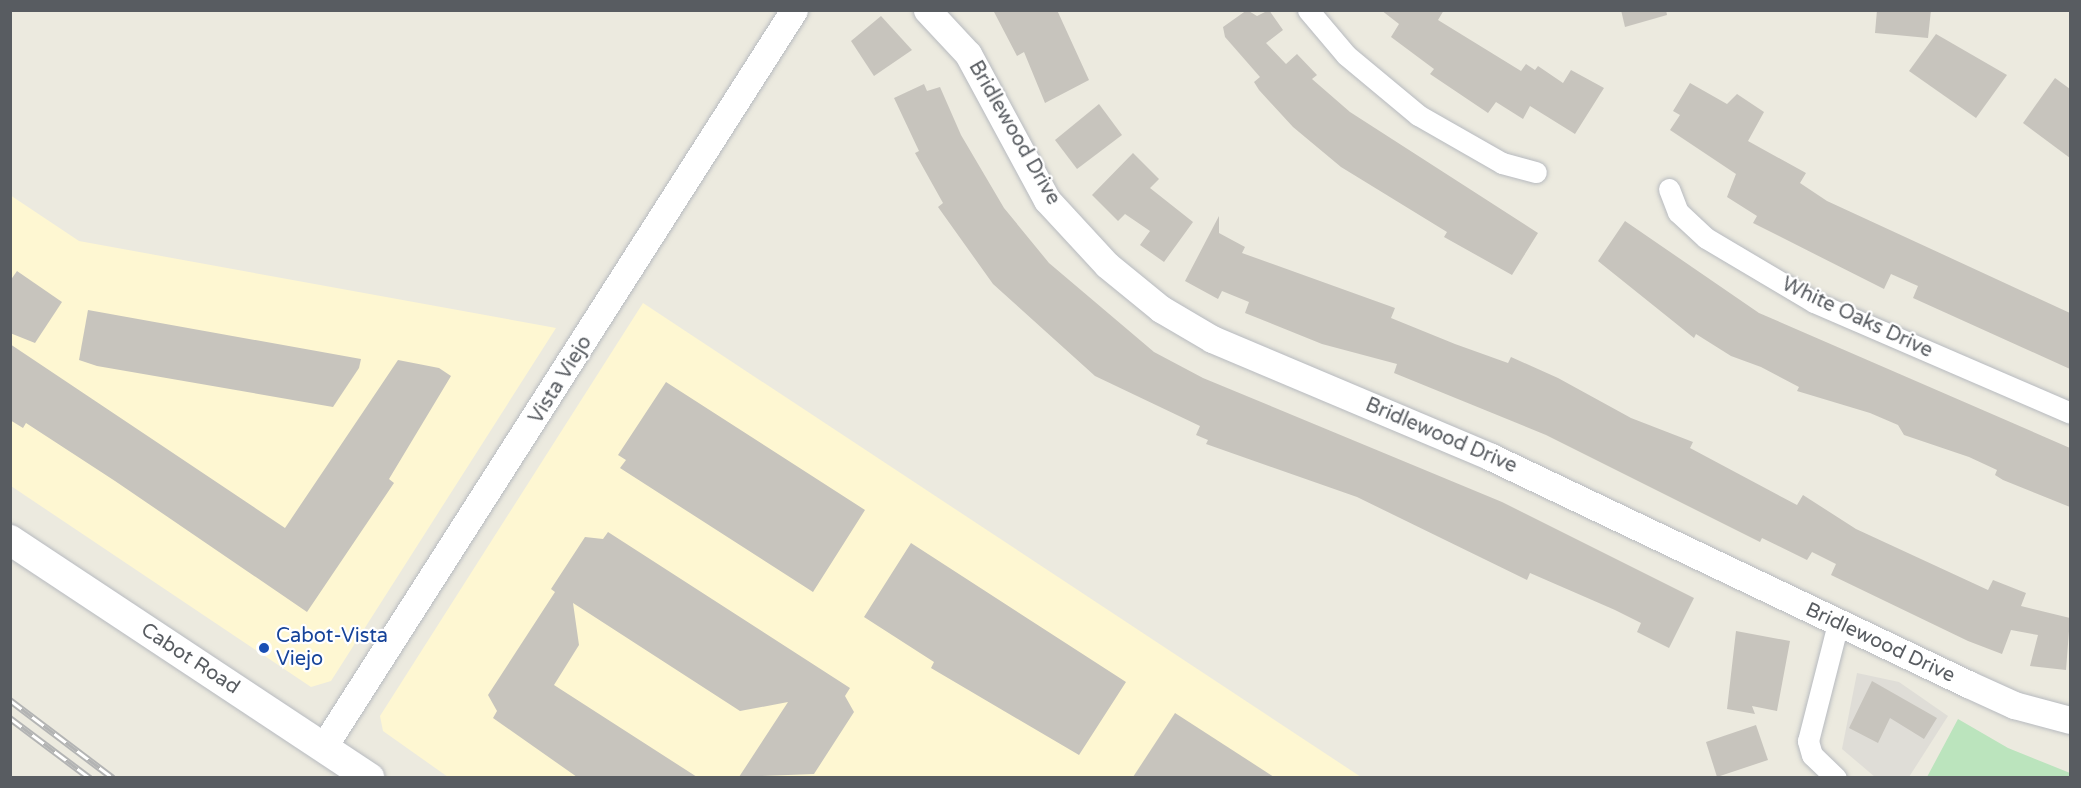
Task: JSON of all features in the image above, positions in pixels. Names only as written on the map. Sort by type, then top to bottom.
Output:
[{"type":"main road","name":"Cabot Road","points":[[10,540],[369,777]]},
{"type":"street","name":"Vista Viejo","points":[[324,746],[794,10]]},
{"type":"street","name":"Bridlewood Drive","points":[[927,10],[968,54],[1047,200],[1107,265],[1161,309],[1212,339],[1438,433],[2014,705],[2070,720]]},
{"type":"street","points":[[1308,10],[1346,55],[1418,115],[1502,163],[1536,172]]},
{"type":"street","name":"White Oaks Drive","points":[[1669,189],[1678,212],[1706,238],[1814,302],[2070,412]]},
{"type":"street","points":[[1836,777],[1812,755],[1808,741],[1838,623]]},
{"type":"shaded area","points":[[10,195],[79,241],[556,328],[331,681],[311,687],[11,486]]},
{"type":"shaded area","points":[[643,303],[1361,777],[448,777],[383,731],[380,716]]},
{"type":"shaded area","points":[[1857,673],[1899,682],[1948,716],[1909,777],[1875,777],[1842,749]]},
{"type":"green space","points":[[1958,719],[2008,748],[2070,773],[2070,777],[1927,777]]},
{"type":"building","points":[[993,10],[1057,10],[1089,80],[1045,103],[1024,52],[1017,56]]},
{"type":"building","points":[[1247,10],[1257,16],[1269,10],[1283,30],[1266,43],[1286,64],[1297,54],[1317,75],[1312,79],[1350,112],[1538,233],[1512,275],[1444,237],[1447,232],[1341,167],[1293,127],[1259,90],[1254,82],[1260,77],[1225,37],[1223,27]]},
{"type":"building","points":[[1381,10],[1444,10],[1438,20],[1521,71],[1526,64],[1535,70],[1538,66],[1563,83],[1571,70],[1604,88],[1575,134],[1530,106],[1523,119],[1496,102],[1488,113],[1430,74],[1434,69],[1391,37],[1399,24]]},
{"type":"building","points":[[1621,10],[1666,10],[1667,15],[1625,27]]},
{"type":"building","points":[[1877,10],[1931,10],[1928,38],[1875,33]]},
{"type":"building","points":[[881,16],[912,50],[874,76],[851,41]]},
{"type":"building","points":[[1936,34],[2007,75],[1976,118],[1909,71]]},
{"type":"building","points":[[2055,78],[2070,89],[2070,158],[2023,123]]},
{"type":"building","points":[[1690,83],[1727,104],[1737,94],[1764,112],[1748,141],[1806,173],[1800,183],[1827,201],[2070,313],[2070,369],[1913,298],[1918,286],[1891,274],[1884,289],[1753,223],[1757,216],[1727,197],[1736,174],[1670,130],[1680,115],[1673,111]]},
{"type":"building","points":[[924,84],[927,91],[940,87],[961,135],[1004,208],[1049,263],[1154,352],[1203,378],[1502,502],[1694,598],[1669,648],[1637,632],[1641,623],[1615,610],[1530,573],[1527,580],[1357,497],[1206,444],[1208,440],[1196,435],[1200,426],[1095,376],[993,284],[938,207],[943,203],[915,153],[919,151],[894,98]]},
{"type":"building","points":[[1099,104],[1122,135],[1077,169],[1055,140]]},
{"type":"building","points":[[1133,153],[1159,179],[1150,188],[1193,222],[1164,262],[1140,245],[1150,231],[1125,214],[1118,221],[1092,195]]},
{"type":"building","points":[[1219,216],[1219,233],[1245,247],[1242,253],[1395,308],[1391,318],[1455,344],[1508,363],[1511,357],[1558,378],[1631,418],[1693,442],[1690,448],[1797,505],[1803,495],[1856,529],[1988,590],[1993,580],[2026,593],[2021,606],[2070,618],[2066,670],[2030,666],[2038,635],[2011,630],[2002,654],[1968,641],[1831,575],[1836,564],[1812,552],[1807,560],[1762,538],[1760,542],[1546,435],[1394,373],[1397,364],[1322,344],[1245,313],[1249,302],[1222,291],[1218,299],[1185,281]]},
{"type":"building","points":[[1625,221],[1759,313],[2070,448],[2070,507],[2003,480],[1995,475],[1997,470],[1969,457],[1904,435],[1898,425],[1870,413],[1797,391],[1799,387],[1761,367],[1731,356],[1696,334],[1694,338],[1598,261]]},
{"type":"building","points":[[17,271],[62,302],[35,343],[10,333],[10,281]]},
{"type":"building","points":[[88,310],[361,359],[359,368],[333,407],[97,366],[79,360]]},
{"type":"building","points":[[10,344],[285,528],[398,360],[439,368],[451,376],[389,479],[394,483],[307,612],[26,423],[23,428],[10,420]]},
{"type":"building","points":[[666,382],[865,510],[813,592],[620,468],[626,460],[618,455]]},
{"type":"building","points":[[608,532],[850,688],[845,696],[854,712],[814,774],[739,777],[788,702],[740,711],[573,603],[579,645],[554,685],[697,777],[577,777],[493,718],[497,711],[488,695],[555,592],[551,589],[585,537],[603,539]]},
{"type":"building","points":[[911,543],[1126,682],[1079,755],[931,668],[934,662],[864,617]]},
{"type":"building","points":[[1736,631],[1790,641],[1777,711],[1752,706],[1755,714],[1727,709]]},
{"type":"building","points":[[1872,681],[1937,718],[1924,739],[1890,718],[1878,743],[1849,728]]},
{"type":"building","points":[[1175,713],[1274,777],[1133,777]]},
{"type":"building","points":[[1756,725],[1768,760],[1717,777],[1706,742]]},
{"type":"railway","points":[[10,700],[113,778]]},
{"type":"railway","points":[[10,718],[90,778]]},
{"type":"place","name":"Cabot-Vista Viejo","points":[[264,648]]}]
